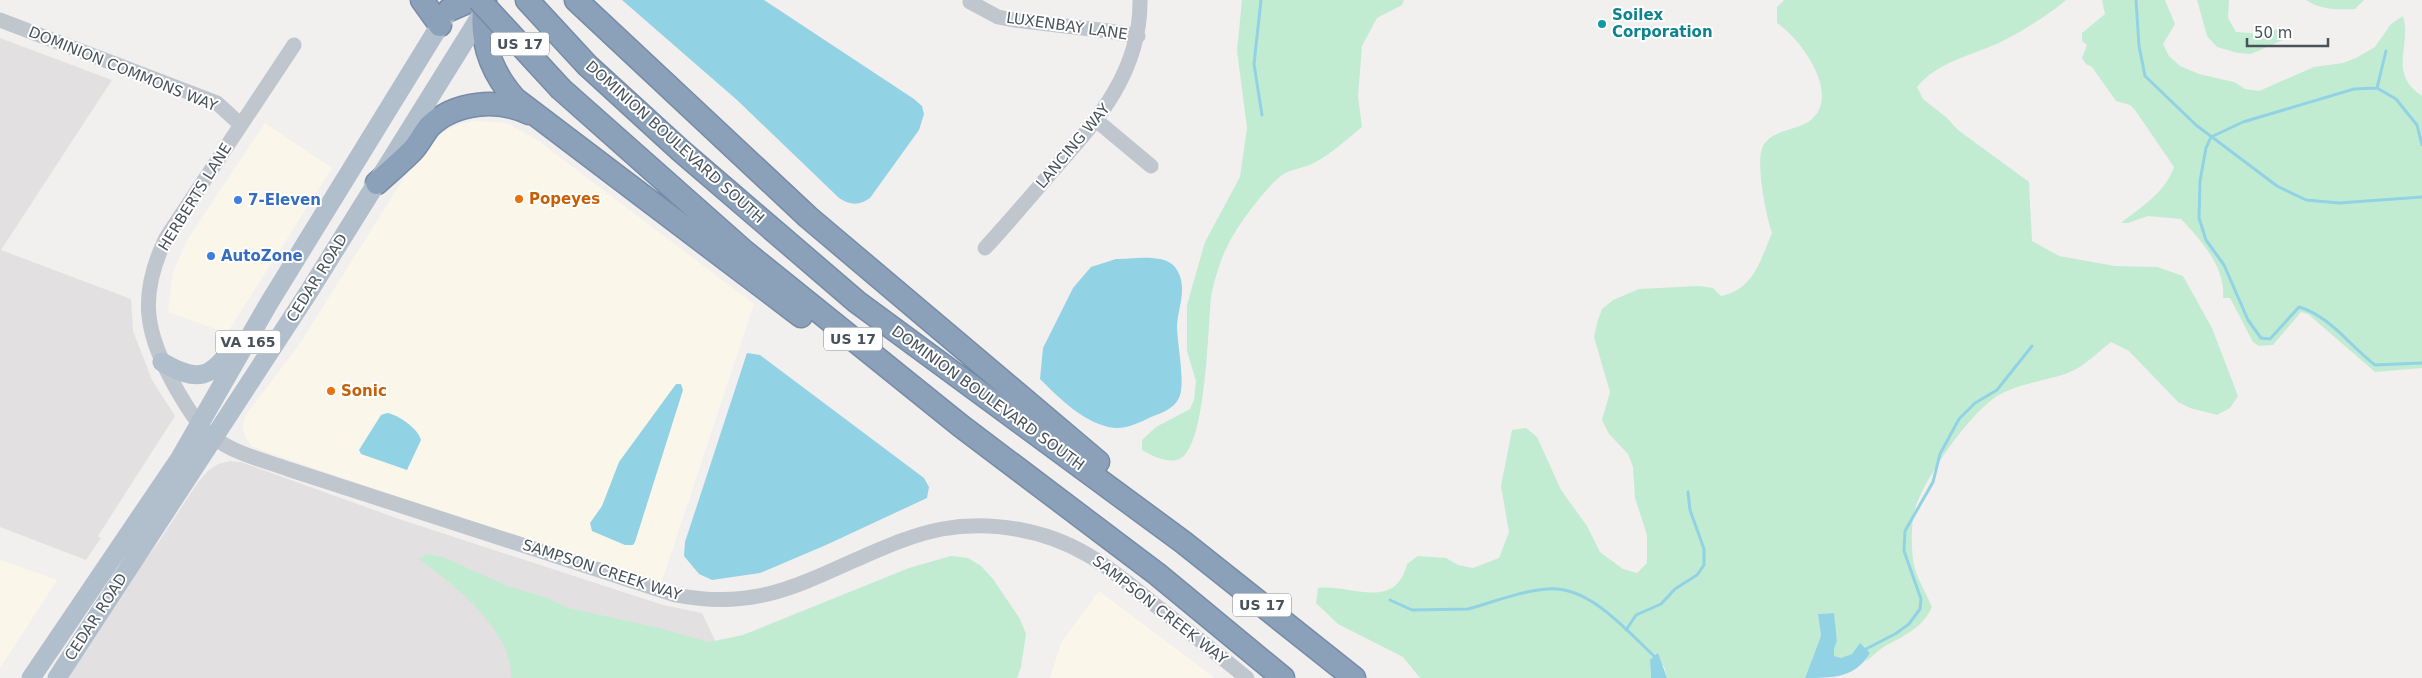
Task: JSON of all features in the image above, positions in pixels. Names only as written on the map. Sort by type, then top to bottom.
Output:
[{"type":"highway","points":[[422,0],[448,11],[481,2]]},
{"type":"highway","name":"DOMINION BOULEVARD SOUTH","points":[[527,0],[587,65],[688,156],[858,302],[1185,538],[1348,673]]},
{"type":"highway","points":[[564,0],[622,44]]},
{"type":"highway","points":[[576,0],[808,217],[1185,538]]},
{"type":"highway","points":[[470,33],[481,2]]},
{"type":"highway","points":[[481,2],[488,57],[498,77],[515,99],[832,340],[961,426]]},
{"type":"highway","name":"US 17","points":[[481,2],[561,89],[738,245],[961,426],[1157,574],[1283,678]]},
{"type":"highway","points":[[377,183],[413,150],[430,126],[453,112],[482,104],[501,105],[523,110],[543,120]]},
{"type":"main road","name":"CEDAR ROAD","points":[[31,678],[115,556],[200,424],[269,303],[448,11]]},
{"type":"main road","name":"CEDAR ROAD","points":[[56,678],[214,438],[377,183],[470,33]]},
{"type":"main road","points":[[162,362],[190,375],[204,375],[212,372],[224,360],[269,303]]},
{"type":"street","name":"LANCING WAY","points":[[985,248],[1106,109],[1123,78],[1138,36],[1140,0]]},
{"type":"street","name":"LUXENBAY LANE","points":[[970,2],[998,16],[1014,20],[1108,30],[1138,36]]},
{"type":"street","name":"DOMINION COMMONS WAY","points":[[0,20],[217,103],[242,124]]},
{"type":"street","name":"HERBERTS LANE","points":[[214,438],[188,409],[162,362],[149,321],[148,304],[153,270],[166,238],[294,46]]},
{"type":"street","points":[[1096,120],[1151,166]]},
{"type":"street","name":"SAMPSON CREEK WAY","points":[[214,438],[242,453],[288,469],[676,596],[695,599],[714,601],[754,598],[789,590],[900,540],[943,529],[972,526],[1029,532],[1053,539],[1089,555],[1134,587],[1246,678]]},
{"type":"shaded area","points":[[0,38],[112,80],[1,250],[131,299],[133,331],[152,380],[175,416],[98,536],[101,538],[86,560],[0,527]]},
{"type":"shaded area","points":[[478,121],[507,123],[537,140],[754,304],[660,587],[264,451],[252,446],[245,437],[243,426],[246,415],[299,345],[419,154],[434,138],[449,129],[462,123]]},
{"type":"shaded area","points":[[265,123],[332,168],[227,333],[168,312],[173,272],[188,239]]},
{"type":"shaded area","points":[[230,461],[241,462],[399,519],[663,605],[702,613],[733,678],[64,678],[111,605],[158,543],[198,482],[209,470],[218,464]]},
{"type":"shaded area","points":[[0,560],[57,580],[0,668]]},
{"type":"shaded area","points":[[1099,591],[1215,678],[1050,678],[1061,643]]},
{"type":"green space","points":[[1242,0],[1404,0],[1402,5],[1377,18],[1362,46],[1358,96],[1362,127],[1339,146],[1310,165],[1282,175],[1260,198],[1231,239],[1224,253],[1211,297],[1204,384],[1196,431],[1189,448],[1181,458],[1172,461],[1156,457],[1142,450],[1142,440],[1156,427],[1190,409],[1194,400],[1196,381],[1187,351],[1187,305],[1205,242],[1240,177],[1247,128],[1237,51]]},
{"type":"green space","points":[[1784,0],[2066,0],[2042,18],[2010,37],[1943,66],[1917,87],[1923,99],[1947,118],[1958,130],[2029,182],[2032,241],[2059,256],[2115,266],[2157,267],[2183,276],[2212,328],[2238,396],[2230,408],[2217,415],[2190,408],[2178,402],[2129,351],[2111,342],[2087,362],[2070,372],[2008,390],[1999,395],[1975,416],[1949,448],[1927,483],[1914,513],[1912,541],[1915,569],[1932,607],[1924,620],[1913,630],[1884,647],[1865,662],[1870,653],[1852,654],[1841,659],[1834,656],[1837,641],[1833,613],[1818,614],[1821,636],[1805,678],[1667,678],[1664,666],[1650,660],[1651,678],[1420,678],[1403,657],[1338,624],[1316,603],[1318,588],[1382,592],[1393,587],[1401,579],[1407,564],[1418,556],[1446,558],[1458,565],[1473,568],[1499,558],[1509,532],[1501,486],[1512,430],[1526,428],[1537,437],[1561,490],[1587,526],[1600,552],[1623,569],[1637,573],[1647,563],[1647,535],[1635,498],[1633,467],[1628,454],[1609,434],[1602,420],[1610,392],[1594,337],[1597,323],[1602,309],[1613,300],[1639,289],[1699,286],[1713,288],[1721,296],[1741,287],[1754,272],[1772,233],[1764,202],[1761,176],[1760,164],[1763,146],[1773,136],[1807,123],[1812,119],[1820,108],[1822,95],[1820,81],[1806,53],[1786,30],[1777,23],[1777,7]]},
{"type":"green space","points":[[2102,0],[2165,0],[2175,24],[2163,44],[2169,56],[2180,66],[2199,74],[2234,82],[2245,89],[2259,91],[2314,67],[2343,63],[2356,58],[2375,47],[2391,24],[2403,16],[2405,38],[2403,68],[2406,78],[2412,87],[2422,96],[2422,368],[2375,372],[2308,314],[2301,312],[2273,345],[2259,346],[2253,342],[2230,298],[2223,298],[2221,276],[2211,255],[2181,219],[2148,216],[2128,223],[2121,223],[2159,192],[2174,167],[2135,110],[2130,105],[2116,101],[2092,67],[2086,64],[2082,58],[2087,45],[2082,41],[2082,33],[2105,14]]},
{"type":"green space","points":[[2197,0],[2229,0],[2228,18],[2236,32],[2263,34],[2283,27],[2289,30],[2290,37],[2251,54],[2238,53],[2217,47],[2207,36]]},
{"type":"green space","points":[[2306,0],[2364,0],[2355,9],[2330,9]]},
{"type":"green space","points":[[427,554],[443,557],[507,586],[545,597],[568,608],[655,627],[709,642],[743,635],[909,568],[951,556],[968,558],[981,566],[993,579],[1020,619],[1026,634],[1021,667],[1017,678],[511,678],[509,661],[503,643],[492,626],[464,595],[419,559]]},
{"type":"water","points":[[622,0],[764,0],[914,99],[922,106],[924,114],[919,130],[870,198],[854,204],[847,202],[839,198],[737,100]]},
{"type":"water","points":[[1156,258],[1170,263],[1179,274],[1182,289],[1177,326],[1182,383],[1179,398],[1171,408],[1134,425],[1120,428],[1104,426],[1074,410],[1040,379],[1043,348],[1073,288],[1091,267],[1116,259]]},
{"type":"water","points":[[747,353],[760,355],[924,478],[929,487],[927,498],[760,573],[712,580],[699,574],[684,556],[685,542]]},
{"type":"water","points":[[676,384],[681,384],[683,390],[635,542],[633,545],[625,545],[592,531],[590,523],[602,506],[619,462]]},
{"type":"water","points":[[387,413],[407,423],[416,431],[421,440],[407,470],[361,454],[359,450],[381,415]]},
{"type":"water","points":[[1834,613],[1837,641],[1834,656],[1841,658],[1852,654],[1860,643],[1870,653],[1864,661],[1850,672],[1834,677],[1805,678],[1821,636],[1818,614]]},
{"type":"water","points":[[1658,653],[1667,678],[1651,678],[1650,660]]},
{"type":"waterway","points":[[1261,0],[1254,64],[1262,115]]},
{"type":"waterway","points":[[2136,0],[2139,46],[2145,76],[2196,125],[2277,186],[2306,200],[2339,203],[2422,197]]},
{"type":"waterway","points":[[2377,88],[2386,51]]},
{"type":"waterway","points":[[2422,145],[2417,125],[2396,99],[2377,88],[2354,89],[2243,122],[2211,137],[2206,148],[2200,181],[2199,218],[2206,240],[2224,265],[2248,320],[2261,338],[2270,339],[2299,307],[2310,311],[2330,324],[2375,365],[2422,363]]},
{"type":"waterway","points":[[1866,649],[1895,634],[1909,624],[1920,609],[1921,599],[1904,551],[1905,531],[1933,482],[1940,454],[1959,419],[1975,403],[1997,390],[2032,346]]},
{"type":"waterway","points":[[1626,630],[1636,615],[1661,604],[1675,589],[1697,575],[1704,565],[1704,549],[1690,510],[1688,492]]},
{"type":"waterway","points":[[1390,600],[1412,610],[1468,609],[1527,592],[1547,589],[1563,590],[1578,594],[1606,611],[1654,656]]},
{"type":"place","name":"Soilex Corporation","points":[[1602,24]]},
{"type":"place","name":"Popeyes","points":[[519,199]]},
{"type":"place","name":"7-Eleven","points":[[238,200]]},
{"type":"place","name":"AutoZone","points":[[211,256]]},
{"type":"place","name":"Sonic","points":[[331,391]]}]
